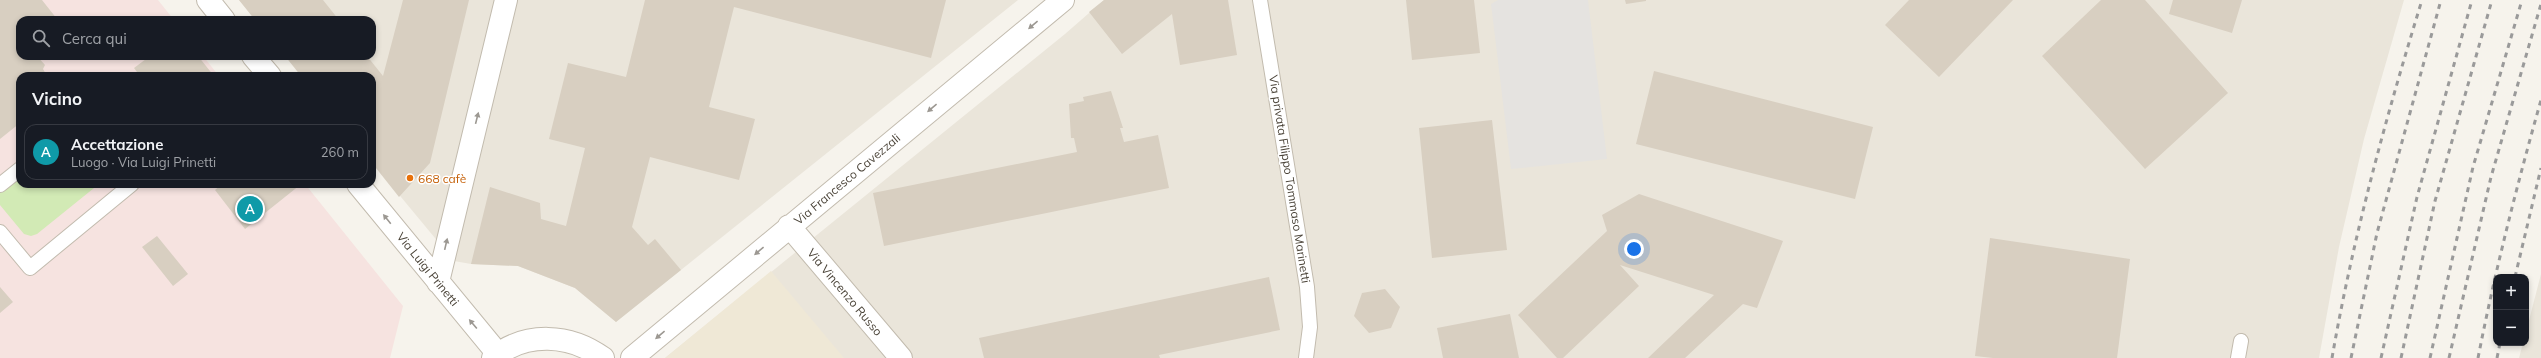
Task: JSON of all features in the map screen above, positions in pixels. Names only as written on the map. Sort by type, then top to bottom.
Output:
[{"type":"street","points":[[208,0],[221,16]]},
{"type":"street","points":[[438,282],[506,0]]},
{"type":"street","name":"Via Francesco Cavezzali","points":[[632,358],[1062,0]]},
{"type":"street","points":[[257,60],[267,72]]},
{"type":"street","name":"Via Luigi Prinetti","points":[[361,188],[438,282],[495,356]]},
{"type":"street","name":"Via Vincenzo Russo","points":[[789,226],[901,358]]},
{"type":"street","points":[[495,356],[521,342],[553,338],[585,346],[603,358]]},
{"type":"lane","name":"Via privata Filippo Tommaso Marinetti","points":[[1260,0],[1308,287],[1310,328],[1306,358]]},
{"type":"lane","points":[[0,185],[16,172]]},
{"type":"lane","points":[[0,232],[30,268],[127,188]]},
{"type":"lane","points":[[2238,358],[2241,341]]},
{"type":"shaded area","points":[[0,0],[158,0],[171,16],[16,16],[16,60],[206,60],[216,72],[16,72],[16,188],[308,188],[403,306],[390,358],[0,358]]},
{"type":"shaded area","points":[[239,0],[1018,0],[616,322],[575,288],[518,266],[471,264],[454,261],[376,167],[376,72],[355,72],[302,60],[376,60],[376,16],[253,16]]},
{"type":"shaded area","points":[[1104,0],[2404,0],[2364,139],[2339,247],[2319,358],[665,358],[1065,34]]},
{"type":"shaded area","points":[[1498,0],[1588,0],[1607,159],[1511,169],[1491,4]]},
{"type":"shaded area","points":[[771,271],[844,358],[665,358]]},
{"type":"shaded area","points":[[2541,274],[2541,358],[2519,358],[2522,346],[2529,346],[2529,320]]},
{"type":"green space","points":[[16,174],[16,188],[94,188],[37,234],[31,236],[24,234],[0,205],[0,188]]},
{"type":"building","points":[[0,0],[42,0],[55,16],[16,16],[16,60],[41,60],[45,65],[43,69],[45,72],[16,72],[16,126],[0,139]]},
{"type":"building","points":[[239,0],[323,0],[336,16],[252,16]]},
{"type":"building","points":[[403,0],[469,0],[430,163],[399,197],[376,168],[376,72],[298,72],[288,60],[370,60],[383,76]]},
{"type":"building","points":[[645,0],[946,0],[931,58],[734,7],[709,107],[755,119],[739,180],[650,157],[632,227],[648,245],[655,239],[681,270],[616,322],[575,288],[518,266],[471,264],[490,187],[540,203],[541,219],[566,226],[585,148],[549,139],[568,63],[626,77]]},
{"type":"building","points":[[1104,0],[1228,0],[1237,55],[1180,65],[1172,14],[1122,54],[1089,12]]},
{"type":"building","points":[[1406,0],[1474,0],[1480,53],[1412,60]]},
{"type":"building","points":[[1625,0],[1646,0],[1646,1],[1626,4]]},
{"type":"building","points":[[1909,0],[2013,0],[1939,77],[1885,25]]},
{"type":"building","points":[[2101,0],[2145,0],[2228,93],[2145,169],[2042,56]]},
{"type":"building","points":[[2173,0],[2242,0],[2232,33],[2169,14]]},
{"type":"building","points":[[145,60],[201,60],[211,72],[137,72],[134,68]]},
{"type":"building","points":[[1654,71],[1873,127],[1855,199],[1636,144]]},
{"type":"building","points":[[1111,91],[1123,128],[1120,128],[1124,142],[1158,135],[1169,188],[884,246],[873,193],[1077,152],[1074,138],[1071,138],[1069,104],[1084,101],[1083,97]]},
{"type":"building","points":[[1492,120],[1507,250],[1432,258],[1419,128]]},
{"type":"building","points":[[217,188],[296,188],[245,229],[215,190]]},
{"type":"building","points":[[1639,194],[1783,241],[1757,308],[1743,304],[1685,358],[1648,358],[1714,295],[1620,265],[1639,286],[1563,358],[1557,358],[1518,315],[1607,231],[1602,215]]},
{"type":"building","points":[[157,236],[188,274],[173,286],[142,247]]},
{"type":"building","points":[[1990,238],[2130,259],[2117,358],[1993,358],[1975,356]]},
{"type":"building","points":[[1269,277],[1280,330],[1159,355],[1160,358],[984,358],[979,338]]},
{"type":"building","points":[[0,287],[13,302],[0,313]]},
{"type":"building","points":[[1385,289],[1400,307],[1391,328],[1369,333],[1354,316],[1362,293]]},
{"type":"building","points":[[1510,314],[1519,358],[1443,358],[1437,328]]},
{"type":"railway","points":[[2332,358],[2340,313],[2371,178],[2422,0]]},
{"type":"railway","points":[[2351,358],[2377,233],[2441,0]]},
{"type":"railway","points":[[2381,358],[2417,197],[2472,0]]},
{"type":"railway","points":[[2401,358],[2435,201],[2492,0]]},
{"type":"railway","points":[[2430,358],[2473,167],[2522,0]]},
{"type":"railway","points":[[2449,358],[2491,177],[2541,4]]},
{"type":"railway","points":[[2478,358],[2507,228],[2541,100]]},
{"type":"railway","points":[[2516,274],[2541,168]]},
{"type":"railway","points":[[2497,358],[2499,346]]},
{"type":"place","name":"668 cafè","points":[[410,178]]},
{"type":"place","name":"Accettazione","points":[[250,209]]}]
